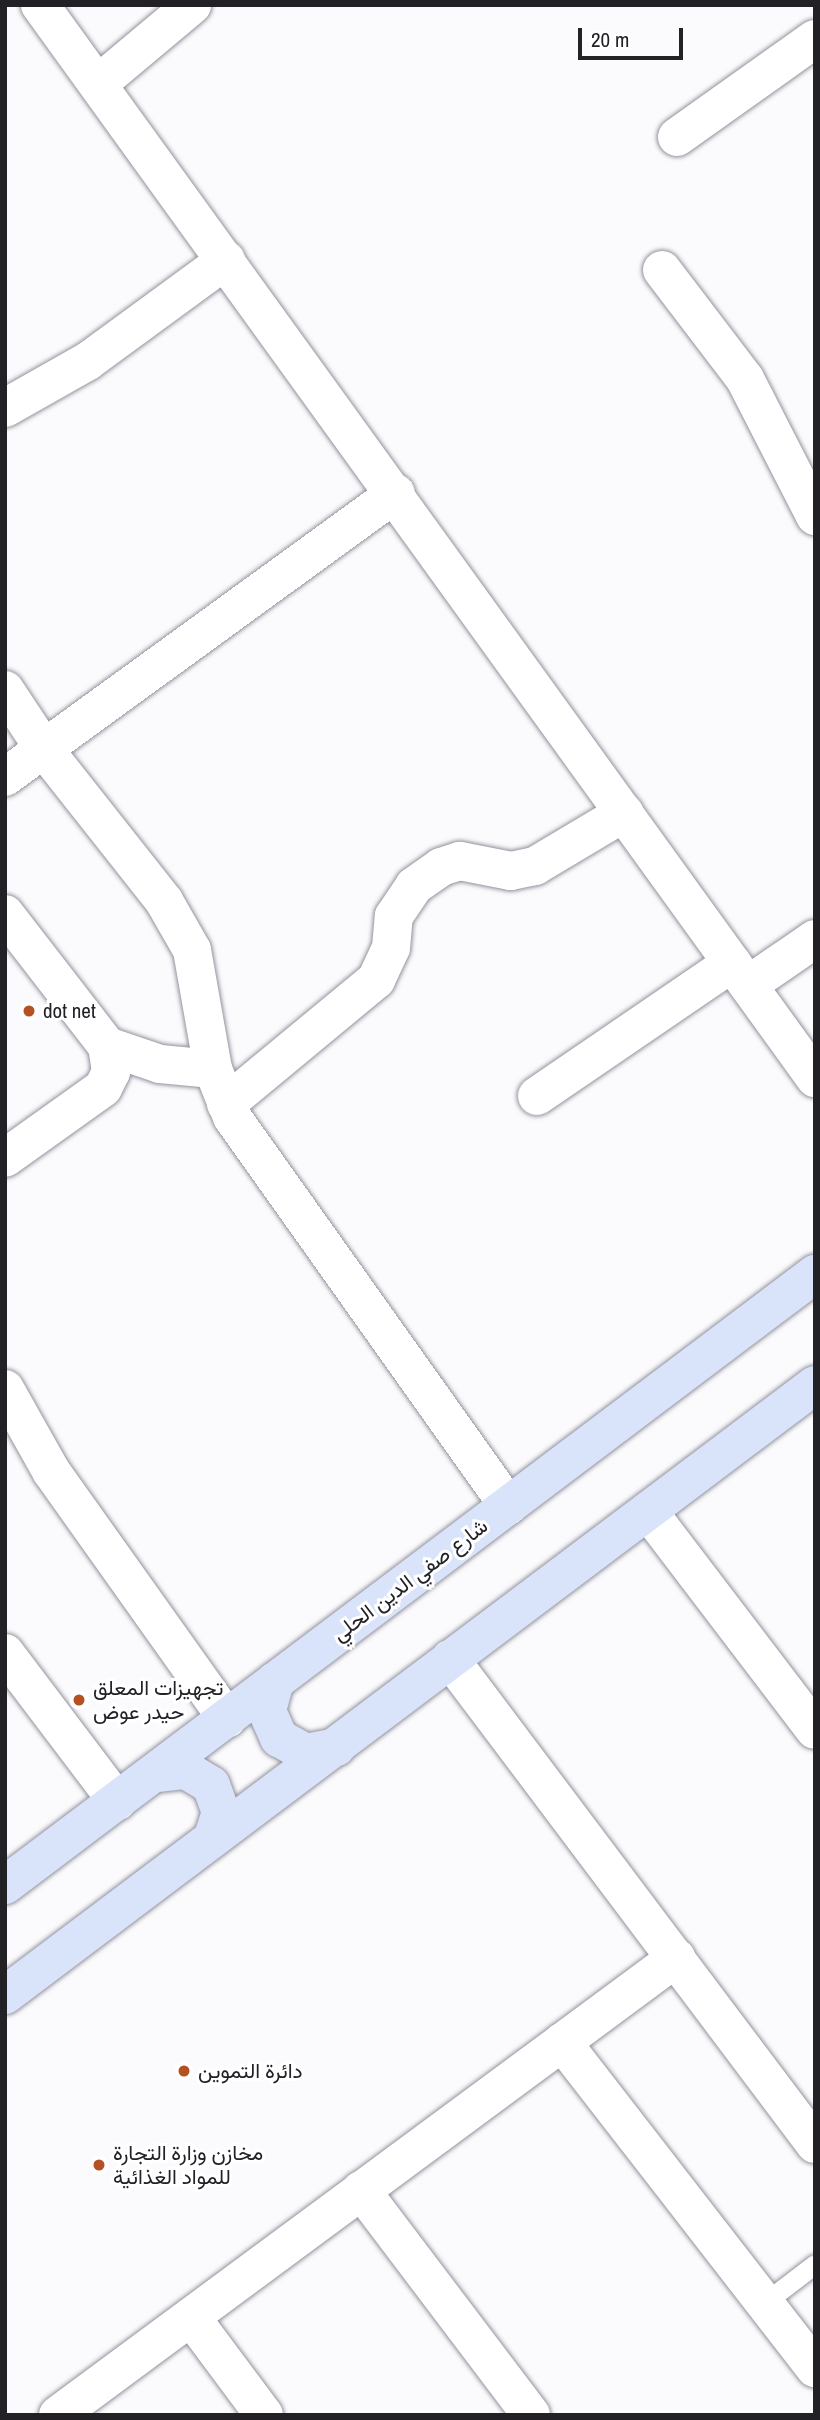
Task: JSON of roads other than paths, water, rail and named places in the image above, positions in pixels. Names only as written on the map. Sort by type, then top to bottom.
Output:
[{"type":"main road","name":"شارع صفي الدين الحلي","points":[[5,1885],[157,1773],[815,1274]]},
{"type":"main road","points":[[5,1995],[815,1385]]},
{"type":"main road","points":[[275,1681],[267,1711],[279,1738],[306,1753],[336,1747]]},
{"type":"main road","points":[[157,1773],[186,1770],[211,1784],[221,1812],[212,1839]]},
{"type":"street","points":[[40,5],[396,494],[815,1078]]},
{"type":"street","points":[[98,84],[192,5]]},
{"type":"street","points":[[677,137],[815,38]]},
{"type":"street","points":[[5,408],[88,361],[226,260]]},
{"type":"street","points":[[662,270],[745,379],[815,516]]},
{"type":"street","points":[[5,777],[396,494]]},
{"type":"street","points":[[5,690],[44,749],[164,901],[192,950],[220,1086],[508,1506]]},
{"type":"street","points":[[220,1086],[376,980],[391,948],[394,916],[414,886],[441,867],[460,861],[511,871],[535,866],[624,813]]},
{"type":"street","points":[[5,914],[107,1046],[111,1072],[103,1088],[5,1158]]},
{"type":"street","points":[[537,1096],[740,974],[815,939]]},
{"type":"street","points":[[107,1046],[220,1086]]},
{"type":"street","points":[[5,1389],[51,1471],[227,1719]]},
{"type":"street","points":[[648,1511],[815,1730]]},
{"type":"street","points":[[5,1653],[117,1801]]},
{"type":"street","points":[[450,1659],[676,1958],[811,2131]]},
{"type":"street","points":[[58,2415],[676,1958]]},
{"type":"street","points":[[562,2042],[815,2368]]},
{"type":"street","points":[[361,2190],[531,2415]]},
{"type":"street","points":[[191,2317],[264,2415]]},
{"type":"lane","points":[[764,2302],[815,2264]]},
{"type":"place","name":"dot net","points":[[29,1011]]},
{"type":"place","name":"تجهيزات المعلق حيدر عوض","points":[[79,1700]]},
{"type":"place","name":"دائرة التموين","points":[[184,2071]]},
{"type":"place","name":"مخازن وزارة التجارة للمواد الغذائية","points":[[99,2165]]}]
